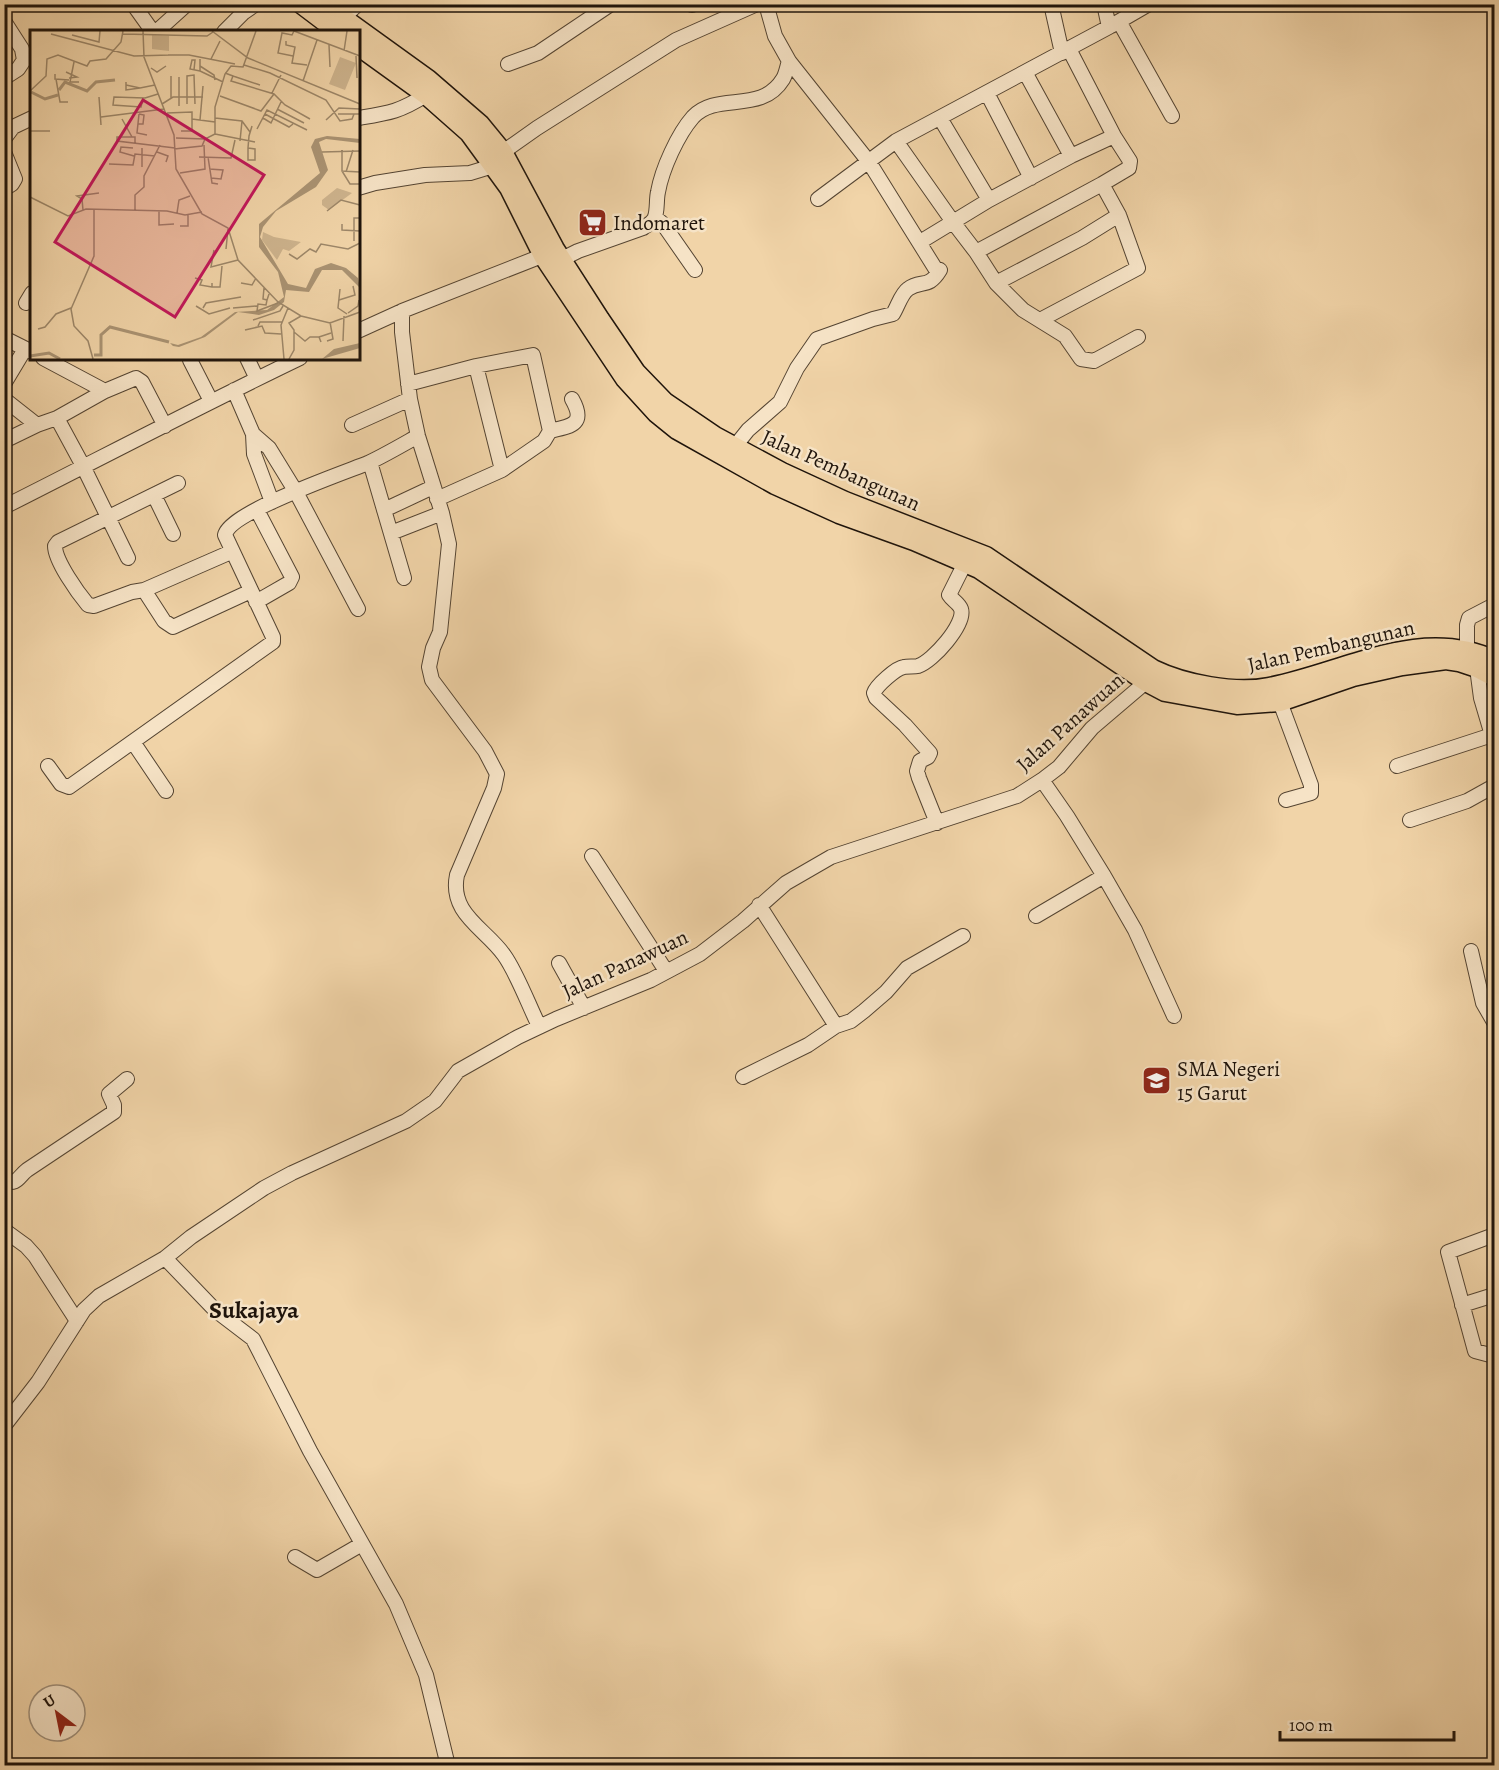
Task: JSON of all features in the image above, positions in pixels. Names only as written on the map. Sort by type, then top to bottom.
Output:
[{"type":"main road","name":"Jalan Pembangunan","points":[[301,4],[341,25]]},
{"type":"main road","name":"Jalan Pembangunan","points":[[324,4],[341,25]]},
{"type":"main road","name":"Jalan Pembangunan","points":[[360,37],[428,79],[480,124],[553,258],[625,379],[656,413],[677,430],[738,448],[860,514],[914,541],[979,569],[1149,675],[1238,690],[1267,688],[1349,663],[1436,646],[1467,650],[1494,660]]},
{"type":"main road","name":"Jalan Pembangunan","points":[[360,47],[426,95],[498,159]]},
{"type":"main road","name":"Jalan Pembangunan","points":[[709,441],[775,485],[986,556],[1149,675],[1165,692],[1238,705],[1280,702],[1353,677],[1402,666],[1446,660],[1476,668],[1494,677]]},
{"type":"street","points":[[133,4],[153,30]]},
{"type":"street","points":[[157,30],[187,4]]},
{"type":"street","points":[[226,30],[256,4]]},
{"type":"street","points":[[341,25],[358,4]]},
{"type":"street","points":[[508,64],[538,53],[611,4]]},
{"type":"street","points":[[360,187],[425,175],[470,173],[498,159],[537,128],[676,40],[757,4]]},
{"type":"street","points":[[738,448],[740,440],[748,430],[780,402],[797,368],[817,339],[893,314],[910,287],[929,283],[940,270],[935,267],[869,162],[789,61],[774,36],[766,4]]},
{"type":"street","points":[[976,252],[1129,168],[1130,163],[1065,51],[1051,4]]},
{"type":"street","points":[[1104,4],[1114,25],[1172,116]]},
{"type":"street","points":[[818,199],[896,141],[1114,25],[1149,4]]},
{"type":"street","points":[[4,21],[22,49],[24,60],[18,69],[4,78]]},
{"type":"street","points":[[360,330],[402,311],[643,228],[655,217],[658,190],[674,148],[687,124],[697,112],[705,108],[757,99],[770,94],[783,79],[789,61]]},
{"type":"street","points":[[1025,72],[1071,156]]},
{"type":"street","points":[[987,93],[1031,178]]},
{"type":"street","points":[[360,118],[395,112],[426,95]]},
{"type":"street","points":[[940,118],[989,200]]},
{"type":"street","points":[[4,138],[13,127],[30,119]]},
{"type":"street","points":[[920,242],[989,200],[1114,136]]},
{"type":"street","points":[[896,141],[996,283],[1023,310],[1065,336],[1082,359],[1094,361],[1138,337]]},
{"type":"street","points":[[4,152],[15,179],[4,189]]},
{"type":"street","points":[[1040,320],[1137,270],[1137,264],[1119,215],[1102,184]]},
{"type":"street","points":[[996,283],[1082,238],[1119,215]]},
{"type":"street","points":[[655,217],[663,224],[695,270]]},
{"type":"street","points":[[402,311],[402,332],[410,399],[418,436],[442,513],[448,544],[440,632],[433,648],[429,667],[432,680],[485,750],[497,779],[457,875],[456,895],[469,918],[504,955],[539,1026]]},
{"type":"street","points":[[4,338],[28,351],[4,384]]},
{"type":"street","points":[[384,510],[502,470],[544,441],[550,431],[533,355],[476,366],[408,384]]},
{"type":"street","points":[[47,360],[105,391]]},
{"type":"street","points":[[190,360],[211,401]]},
{"type":"street","points":[[248,360],[257,379]]},
{"type":"street","points":[[4,507],[296,360]]},
{"type":"street","points":[[476,366],[502,470]]},
{"type":"street","points":[[4,441],[57,418],[105,391],[136,378],[139,378],[165,426]]},
{"type":"street","points":[[234,390],[253,435],[254,454],[272,502]]},
{"type":"street","points":[[4,399],[37,425]]},
{"type":"street","points":[[352,425],[410,399]]},
{"type":"street","points":[[550,431],[573,426],[577,422],[577,408],[572,399]]},
{"type":"street","points":[[57,418],[109,516],[128,558]]},
{"type":"street","points":[[253,435],[269,448],[296,492],[358,609]]},
{"type":"street","points":[[48,766],[61,784],[69,787],[273,642],[273,637],[231,552],[225,535],[227,528],[272,502],[370,462],[418,436]]},
{"type":"street","points":[[370,462],[404,578]]},
{"type":"street","points":[[178,483],[57,542],[56,555],[88,605],[94,606],[144,590],[231,552]]},
{"type":"street","points":[[153,495],[173,534]]},
{"type":"street","points":[[144,590],[164,621],[173,627],[291,580],[290,572],[257,510]]},
{"type":"street","points":[[391,533],[442,513]]},
{"type":"street","points":[[937,823],[917,771],[921,762],[930,753],[873,693],[877,686],[901,667],[920,665],[946,643],[959,621],[961,609],[949,595],[965,563]]},
{"type":"street","points":[[1467,650],[1469,618],[1494,605]]},
{"type":"street","points":[[1396,765],[1493,739],[1481,698],[1476,668]]},
{"type":"street","name":"Jalan Panawuan","points":[[4,1426],[38,1382],[84,1310],[99,1296],[165,1258],[191,1237],[264,1188],[406,1121],[435,1101],[458,1071],[539,1026],[651,980],[700,954],[743,921],[786,882],[831,857],[1017,796],[1059,766],[1092,728],[1149,675]]},
{"type":"street","points":[[1280,702],[1311,785],[1311,792],[1286,800]]},
{"type":"street","points":[[133,742],[166,791]]},
{"type":"street","points":[[1042,780],[1067,816],[1136,930],[1174,1016]]},
{"type":"street","points":[[1410,820],[1467,801],[1494,786]]},
{"type":"street","points":[[592,856],[666,971]]},
{"type":"street","points":[[1036,916],[1104,876]]},
{"type":"street","points":[[759,905],[836,1026]]},
{"type":"street","points":[[742,1077],[808,1045],[836,1026],[851,1021],[886,992],[907,968],[963,936]]},
{"type":"street","points":[[1472,951],[1483,1003],[1494,1022]]},
{"type":"street","points":[[560,963],[584,1008]]},
{"type":"street","points":[[4,1181],[14,1183],[18,1181],[27,1170],[114,1112],[114,1105],[109,1094],[127,1079]]},
{"type":"street","points":[[4,1230],[26,1246],[35,1256],[77,1321]]},
{"type":"street","points":[[1494,1235],[1448,1252],[1475,1351],[1490,1355],[1494,1353]]},
{"type":"street","points":[[165,1258],[215,1310],[253,1339],[310,1451],[396,1604],[426,1675],[448,1766]]},
{"type":"street","points":[[1462,1305],[1494,1294]]},
{"type":"street","points":[[295,1557],[317,1570],[362,1544]]},
{"type":"place","name":"Indomaret","points":[[592,223]]},
{"type":"place","name":"SMA Negeri 15 Garut","points":[[1156,1081]]},
{"type":"district","name":"Sukajaya","points":[[254,1310]]}]
